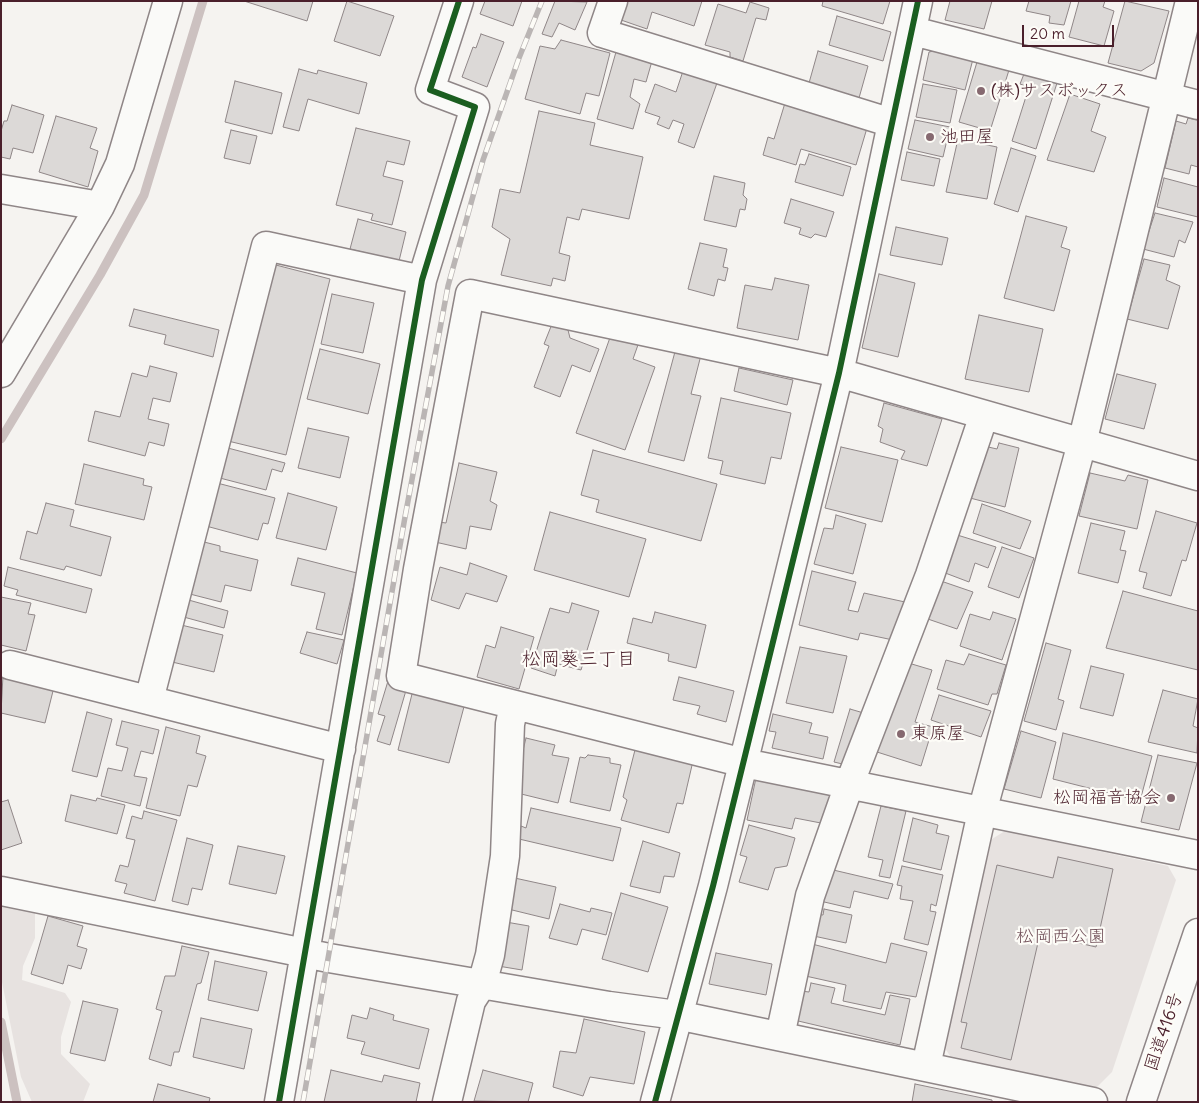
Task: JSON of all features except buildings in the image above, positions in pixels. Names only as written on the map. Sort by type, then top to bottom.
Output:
[{"type":"main road","points":[[1,373],[100,206],[120,164],[168,1]]},
{"type":"main road","points":[[279,1102],[422,280],[475,107],[430,90],[459,1]]},
{"type":"main road","points":[[613,1],[602,33],[892,123]]},
{"type":"main road","points":[[655,1102],[713,886],[839,374],[918,1]]},
{"type":"main road","points":[[926,1066],[982,812],[1082,443],[1190,1]]},
{"type":"main road","points":[[912,31],[1198,105]]},
{"type":"main road","points":[[1,189],[100,206]]},
{"type":"main road","points":[[149,700],[266,246],[422,280]]},
{"type":"main road","points":[[1198,476],[839,374],[470,294],[418,569],[402,676],[744,763],[1198,855]]},
{"type":"main road","points":[[780,1036],[810,896],[849,785],[930,574],[984,415]]},
{"type":"main road","points":[[10,664],[341,749]]},
{"type":"main road","points":[[447,1102],[471,1001],[482,984],[490,955],[505,856],[510,724],[514,705]]},
{"type":"main road","points":[[1,891],[305,953],[609,1006],[677,1015],[1093,1102]]},
{"type":"main road","name":"国道416号","points":[[1141,1102],[1198,933]]},
{"type":"green space","name":"松岡西公園","points":[[1005,831],[1168,866],[1176,880],[1112,1072],[1096,1088],[950,1056],[941,1042],[992,839]]},
{"type":"green space","points":[[1,903],[19,904],[35,912],[35,938],[23,966],[22,980],[65,993],[71,1002],[61,1037],[61,1054],[90,1084],[83,1102],[32,1102],[21,1077],[1,977]]},
{"type":"waterway","points":[[1,439],[100,275],[144,195],[203,1]]},
{"type":"waterway","points":[[1,1022],[17,1102]]},
{"type":"railway","points":[[303,1102],[405,517],[448,286],[483,160],[519,58],[542,1]]},
{"type":"cycle path","points":[[279,1102],[422,280],[475,107],[430,90],[459,1]]},
{"type":"cycle path","points":[[655,1102],[713,886],[839,373],[918,1]]},
{"type":"place","name":"(株)サスボックス","points":[[981,91]]},
{"type":"place","name":"池田屋","points":[[930,137]]},
{"type":"place","name":"東原屋","points":[[901,734]]},
{"type":"place","name":"松岡福音協会","points":[[1171,798]]},
{"type":"district","name":"松岡葵三丁目","points":[[579,660]]}]
